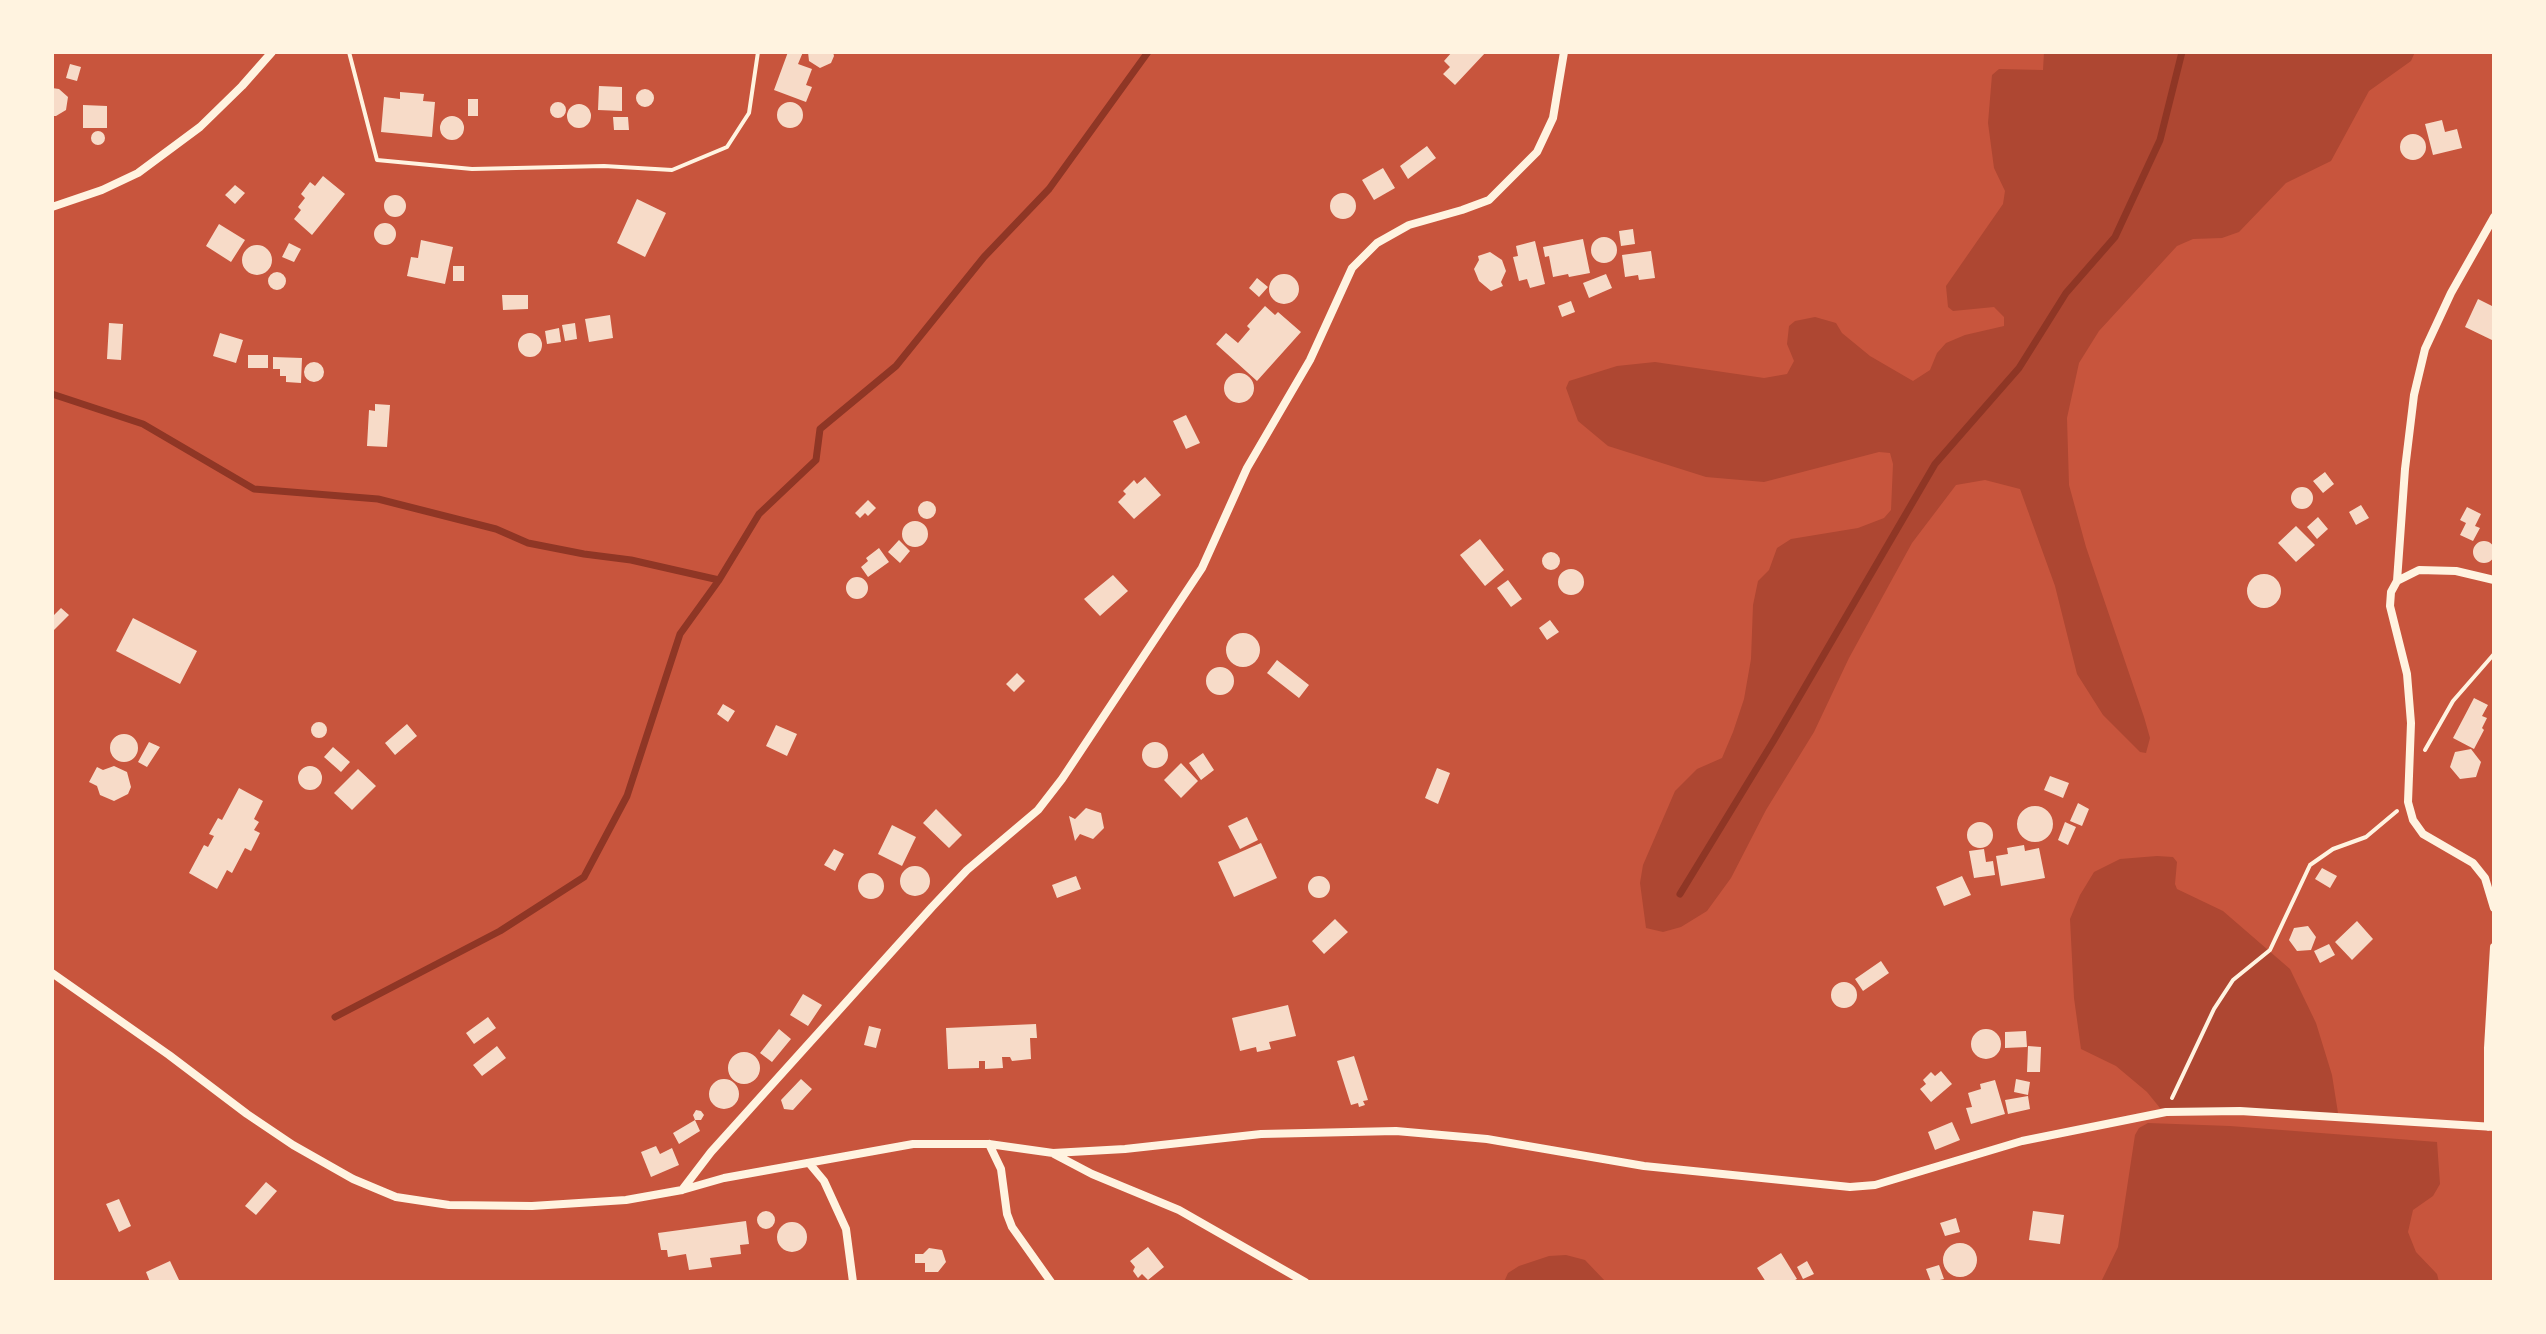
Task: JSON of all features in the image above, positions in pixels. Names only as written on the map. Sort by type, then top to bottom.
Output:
[{"type":"street","points":[[52,207],[102,190],[138,173],[200,127],[272,52]]},
{"type":"street","points":[[682,1190],[711,1152],[932,907],[967,870],[1038,810],[1054,790],[1202,568],[1224,525],[1247,468],[1310,360],[1352,268],[1377,243],[1409,225],[1489,200],[1537,152],[1553,118],[1564,52]]},
{"type":"street","points":[[2397,581],[2405,469],[2414,395],[2425,349],[2451,293],[2494,217]]},
{"type":"street","points":[[2494,580],[2437,569],[2419,570],[2397,581],[2391,592],[2390,606],[2408,686],[2411,723],[2408,802],[2413,820],[2423,834],[2473,863],[2485,878],[2494,908]]},
{"type":"street","points":[[52,973],[247,1114],[353,1179],[396,1197],[449,1205],[532,1206],[626,1200],[682,1190],[724,1178],[913,1144],[989,1144],[1053,1153],[1125,1149],[1261,1134],[1396,1131],[1487,1139],[1644,1166],[1850,1187],[1897,1180],[2022,1141],[2166,1112],[2254,1111],[2491,1127],[2488,1048],[2494,947]]},
{"type":"street","points":[[989,1144],[1001,1169],[1007,1214],[1012,1227],[1051,1282]]},
{"type":"street","points":[[1053,1153],[1092,1174],[1179,1210],[1305,1282]]},
{"type":"street","points":[[809,1163],[824,1181],[846,1229],[853,1282]]},
{"type":"path","points":[[349,52],[377,160],[472,169],[604,166],[672,170],[727,147],[749,113],[758,52]]},
{"type":"path","points":[[2425,751],[2453,701],[2494,654]]},
{"type":"path","points":[[2166,1112],[2214,1009],[2233,980],[2270,950],[2310,865],[2333,849],[2366,837],[2408,802]]},
{"type":"shaded area","points":[[2044,52],[2415,52],[2411,61],[2369,91],[2331,161],[2286,183],[2239,232],[2222,238],[2193,239],[2177,246],[2099,331],[2079,363],[2067,418],[2069,485],[2086,547],[2144,717],[2150,738],[2146,753],[2140,752],[2103,715],[2077,674],[2055,586],[2020,489],[1985,480],[1956,485],[1912,543],[1849,658],[1814,732],[1766,810],[1731,878],[1707,911],[1681,927],[1663,932],[1646,928],[1640,883],[1643,865],[1675,791],[1697,769],[1722,758],[1744,699],[1758,581],[1769,570],[1777,548],[1791,539],[1858,528],[1884,518],[1891,510],[1893,464],[1890,453],[1879,452],[1764,482],[1706,477],[1608,446],[1578,421],[1566,388],[1569,381],[1617,366],[1655,362],[1764,378],[1787,374],[1794,361],[1787,344],[1789,326],[1795,321],[1815,317],[1836,323],[1842,333],[1870,356],[1913,381],[1930,370],[1937,353],[1946,343],[2004,326],[2004,317],[1994,307],[1953,311],[1948,307],[1946,286],[2003,204],[2005,191],[1994,168],[1988,123],[1992,75],[1999,69],[2043,70]]},
{"type":"shaded area","points":[[2173,857],[2177,862],[2177,889],[2223,911],[2290,969],[2316,1023],[2332,1075],[2338,1113],[2160,1108],[2147,1092],[2116,1066],[2081,1049],[2074,998],[2070,919],[2094,872],[2120,859]]},
{"type":"shaded area","points":[[2148,1123],[2437,1142],[2440,1184],[2433,1196],[2413,1210],[2408,1232],[2416,1252],[2437,1274],[2439,1282],[2101,1282],[2118,1247],[2135,1135],[2139,1128]]},
{"type":"shaded area","points":[[1566,1255],[1585,1260],[1606,1282],[1504,1282],[1508,1273],[1519,1266],[1549,1256]]},
{"type":"building","points":[[788,52],[803,52],[798,64],[812,69],[806,85],[812,87],[806,102],[774,90]]},
{"type":"building","points":[[808,52],[833,52],[834,56],[831,63],[820,68],[809,61]]},
{"type":"building","points":[[1452,52],[1486,52],[1455,85],[1443,74],[1450,67],[1444,61]]},
{"type":"building","points":[[70,64],[81,67],[77,81],[66,78]]},
{"type":"building","points":[[599,86],[622,87],[622,111],[598,110]]},
{"type":"building","points":[[52,88],[59,89],[68,97],[66,110],[56,116],[52,116]]},
{"type":"building","points":[[641,89],[649,89],[654,98],[652,105],[641,107],[636,102],[636,94]]},
{"type":"building","points":[[400,92],[424,94],[423,101],[435,102],[432,137],[381,132],[384,97],[400,99]]},
{"type":"building","points":[[468,99],[478,99],[478,116],[468,116]]},
{"type":"building","points":[[558,102],[566,110],[558,118],[550,110]]},
{"type":"building","points":[[790,102],[799,106],[803,115],[799,124],[790,128],[781,124],[777,115],[781,106]]},
{"type":"building","points":[[579,104],[588,107],[591,116],[588,125],[579,128],[570,125],[567,116],[570,107]]},
{"type":"building","points":[[83,105],[107,106],[107,128],[83,128]]},
{"type":"building","points":[[452,116],[461,119],[464,128],[461,137],[452,140],[443,137],[440,128],[443,119]]},
{"type":"building","points":[[613,117],[628,117],[629,130],[614,130]]},
{"type":"building","points":[[2442,120],[2445,132],[2457,129],[2462,148],[2433,155],[2425,124]]},
{"type":"building","points":[[98,131],[105,138],[98,145],[91,138]]},
{"type":"building","points":[[2413,134],[2422,138],[2426,147],[2422,156],[2413,160],[2404,156],[2400,147],[2404,138]]},
{"type":"building","points":[[1427,146],[1436,158],[1408,179],[1400,166]]},
{"type":"building","points":[[1383,168],[1395,188],[1374,200],[1362,180]]},
{"type":"building","points":[[323,176],[345,194],[312,235],[294,219],[305,198],[301,194],[310,182],[315,186]]},
{"type":"building","points":[[235,185],[245,193],[235,204],[225,195]]},
{"type":"building","points":[[1343,193],[1352,197],[1356,206],[1352,215],[1343,219],[1334,215],[1330,206],[1334,197]]},
{"type":"building","points":[[395,195],[403,198],[406,206],[403,214],[395,217],[387,214],[384,206],[387,198]]},
{"type":"building","points":[[637,199],[666,213],[645,257],[617,243]]},
{"type":"building","points":[[385,223],[393,226],[396,234],[393,242],[385,245],[377,242],[374,234],[377,226]]},
{"type":"building","points":[[219,224],[245,240],[231,262],[206,246]]},
{"type":"building","points":[[1633,229],[1635,244],[1621,246],[1619,231]]},
{"type":"building","points":[[1604,237],[1613,241],[1617,250],[1613,259],[1604,263],[1595,259],[1591,250],[1595,241]]},
{"type":"building","points":[[1583,239],[1590,273],[1553,277],[1549,256],[1545,257],[1543,247]]},
{"type":"building","points":[[421,240],[453,247],[445,284],[407,276],[411,257],[418,258]]},
{"type":"building","points":[[1535,241],[1545,284],[1530,288],[1527,279],[1519,281],[1513,257],[1518,256],[1516,246]]},
{"type":"building","points":[[289,243],[301,249],[294,262],[282,257]]},
{"type":"building","points":[[257,245],[263,246],[271,254],[271,266],[263,274],[257,275],[251,274],[243,266],[242,260],[243,254],[251,246]]},
{"type":"building","points":[[1651,251],[1655,278],[1639,280],[1638,275],[1625,277],[1622,255]]},
{"type":"building","points":[[1490,252],[1502,260],[1506,271],[1501,282],[1503,286],[1491,291],[1479,281],[1474,269],[1478,256]]},
{"type":"building","points":[[453,266],[464,266],[464,281],[453,281]]},
{"type":"building","points":[[277,272],[286,281],[277,290],[268,281]]},
{"type":"building","points":[[1284,274],[1295,278],[1299,289],[1295,300],[1284,304],[1273,300],[1269,289],[1273,278]]},
{"type":"building","points":[[1606,274],[1612,288],[1589,298],[1583,283]]},
{"type":"building","points":[[1257,278],[1268,287],[1259,297],[1249,288]]},
{"type":"building","points":[[502,295],[528,295],[528,309],[503,310]]},
{"type":"building","points":[[2478,299],[2494,307],[2494,341],[2465,327]]},
{"type":"building","points":[[1571,301],[1575,312],[1562,317],[1558,306]]},
{"type":"building","points":[[1265,306],[1275,315],[1278,312],[1301,332],[1257,381],[1216,344],[1226,333],[1238,343],[1250,329],[1247,326]]},
{"type":"building","points":[[610,315],[613,338],[589,342],[585,319]]},
{"type":"building","points":[[109,323],[123,324],[121,360],[107,359]]},
{"type":"building","points":[[575,323],[577,339],[565,341],[562,325]]},
{"type":"building","points":[[559,328],[561,342],[547,344],[545,331]]},
{"type":"building","points":[[220,333],[243,340],[236,363],[213,356]]},
{"type":"building","points":[[530,333],[539,336],[542,345],[539,354],[530,357],[521,354],[518,345],[521,336]]},
{"type":"building","points":[[248,355],[268,355],[268,368],[248,368]]},
{"type":"building","points":[[273,357],[302,358],[301,383],[286,382],[286,376],[280,376],[280,369],[273,369]]},
{"type":"building","points":[[314,362],[321,365],[324,372],[321,379],[314,382],[307,379],[304,372],[307,365]]},
{"type":"building","points":[[1239,373],[1245,374],[1253,382],[1253,394],[1245,402],[1239,403],[1233,402],[1225,394],[1224,388],[1225,382],[1233,374]]},
{"type":"building","points":[[375,404],[390,405],[387,447],[367,446],[369,410],[375,411]]},
{"type":"building","points":[[1186,415],[1200,443],[1186,449],[1173,421]]},
{"type":"building","points":[[2325,472],[2334,484],[2323,493],[2313,481]]},
{"type":"building","points":[[1145,477],[1161,495],[1134,519],[1118,502],[1126,494],[1123,491],[1134,480],[1137,484]]},
{"type":"building","points":[[2302,487],[2310,490],[2313,498],[2310,506],[2302,509],[2294,506],[2291,498],[2294,490]]},
{"type":"building","points":[[868,500],[876,508],[868,516],[865,513],[860,518],[855,513]]},
{"type":"building","points":[[927,501],[936,510],[927,519],[918,510]]},
{"type":"building","points":[[2361,505],[2369,518],[2356,525],[2349,512]]},
{"type":"building","points":[[2467,507],[2481,514],[2475,526],[2480,528],[2473,541],[2460,535],[2466,523],[2460,520]]},
{"type":"building","points":[[2318,517],[2328,529],[2317,539],[2307,527]]},
{"type":"building","points":[[915,521],[925,524],[928,534],[925,544],[915,547],[905,544],[902,534],[905,524]]},
{"type":"building","points":[[2296,526],[2315,545],[2296,562],[2278,543]]},
{"type":"building","points":[[1480,539],[1504,570],[1485,586],[1460,555]]},
{"type":"building","points":[[899,540],[910,551],[900,563],[888,552]]},
{"type":"building","points":[[2484,541],[2495,552],[2484,563],[2473,552]]},
{"type":"building","points":[[879,548],[889,562],[868,577],[861,567],[868,561],[866,558]]},
{"type":"building","points":[[1551,552],[1560,561],[1551,570],[1542,561]]},
{"type":"building","points":[[1571,569],[1580,573],[1584,582],[1580,591],[1571,595],[1562,591],[1558,582],[1562,573]]},
{"type":"building","points":[[2264,574],[2276,579],[2281,591],[2276,603],[2264,608],[2252,603],[2247,591],[2252,579]]},
{"type":"building","points":[[1113,575],[1128,591],[1100,616],[1084,599]]},
{"type":"building","points":[[853,577],[861,577],[868,588],[861,599],[853,599],[846,592],[846,584]]},
{"type":"building","points":[[1508,580],[1522,599],[1511,607],[1497,588]]},
{"type":"building","points":[[61,608],[69,615],[52,632],[52,617]]},
{"type":"building","points":[[133,618],[197,651],[180,684],[116,651]]},
{"type":"building","points":[[1550,620],[1559,632],[1547,640],[1539,628]]},
{"type":"building","points":[[1243,633],[1255,638],[1260,650],[1255,662],[1243,667],[1231,662],[1226,650],[1231,638]]},
{"type":"building","points":[[1277,660],[1309,685],[1299,698],[1267,673]]},
{"type":"building","points":[[1220,667],[1230,671],[1234,681],[1230,691],[1220,695],[1210,691],[1206,681],[1210,671]]},
{"type":"building","points":[[1017,673],[1025,681],[1014,692],[1006,684]]},
{"type":"building","points":[[2474,698],[2488,705],[2482,716],[2487,718],[2482,728],[2484,730],[2474,749],[2453,738]]},
{"type":"building","points":[[723,704],[735,711],[728,722],[717,714]]},
{"type":"building","points":[[319,722],[325,724],[325,736],[319,738],[313,736],[311,730],[313,724]]},
{"type":"building","points":[[407,724],[417,736],[395,755],[385,743]]},
{"type":"building","points":[[776,725],[797,734],[787,756],[766,746]]},
{"type":"building","points":[[124,734],[134,738],[138,748],[134,758],[124,762],[114,758],[110,748],[114,738]]},
{"type":"building","points":[[149,742],[160,747],[147,767],[138,762]]},
{"type":"building","points":[[1155,742],[1165,745],[1168,755],[1165,765],[1155,768],[1145,765],[1142,755],[1145,745]]},
{"type":"building","points":[[333,747],[350,762],[341,772],[324,757]]},
{"type":"building","points":[[2471,749],[2481,762],[2476,777],[2460,779],[2450,767],[2455,752]]},
{"type":"building","points":[[1203,753],[1214,770],[1201,780],[1189,763]]},
{"type":"building","points":[[1181,763],[1198,781],[1181,798],[1164,780]]},
{"type":"building","points":[[114,766],[127,772],[131,787],[128,794],[114,801],[100,795],[97,786],[89,782],[97,767],[103,770]]},
{"type":"building","points":[[310,766],[319,769],[322,778],[319,787],[310,790],[301,787],[298,778],[301,769]]},
{"type":"building","points":[[1437,768],[1450,773],[1438,804],[1425,798]]},
{"type":"building","points":[[358,769],[376,786],[352,810],[334,793]]},
{"type":"building","points":[[2050,776],[2069,783],[2063,798],[2044,790]]},
{"type":"building","points":[[239,788],[263,801],[254,819],[259,822],[254,830],[260,833],[251,851],[245,848],[232,873],[227,870],[217,889],[189,873],[204,845],[208,847],[214,836],[209,834],[218,818],[222,820]]},
{"type":"building","points":[[2078,803],[2089,809],[2082,826],[2070,821]]},
{"type":"building","points":[[2035,806],[2048,811],[2053,824],[2048,837],[2035,842],[2022,837],[2017,824],[2022,811]]},
{"type":"building","points":[[1086,808],[1101,813],[1104,828],[1093,839],[1080,834],[1075,841],[1069,816],[1075,819]]},
{"type":"building","points":[[936,809],[962,835],[949,848],[923,823]]},
{"type":"building","points":[[1247,817],[1258,840],[1240,849],[1228,826]]},
{"type":"building","points":[[1980,822],[1989,826],[1993,835],[1989,844],[1980,848],[1971,844],[1967,835],[1971,826]]},
{"type":"building","points":[[2065,822],[2076,827],[2068,845],[2058,840]]},
{"type":"building","points":[[892,825],[916,837],[902,866],[878,854]]},
{"type":"building","points":[[1261,843],[1277,878],[1234,897],[1218,862]]},
{"type":"building","points":[[2024,845],[2025,851],[2039,848],[2045,878],[2001,886],[1996,856],[2008,854],[2007,848]]},
{"type":"building","points":[[834,849],[844,854],[835,871],[824,865]]},
{"type":"building","points":[[1984,849],[1986,862],[1993,861],[1995,875],[1974,878],[1969,851]]},
{"type":"building","points":[[915,866],[925,871],[930,881],[925,891],[915,896],[905,891],[900,881],[905,871]]},
{"type":"building","points":[[2322,868],[2337,876],[2330,888],[2315,879]]},
{"type":"building","points":[[871,873],[881,876],[884,886],[881,896],[871,899],[861,896],[858,886],[861,876]]},
{"type":"building","points":[[1076,876],[1081,889],[1057,898],[1052,885]]},
{"type":"building","points":[[1319,876],[1327,879],[1330,887],[1327,895],[1319,898],[1311,895],[1308,887],[1311,879]]},
{"type":"building","points":[[1962,876],[1971,895],[1944,906],[1936,887]]},
{"type":"building","points":[[1335,919],[1348,932],[1324,954],[1312,941]]},
{"type":"building","points":[[2357,921],[2373,939],[2352,960],[2335,942]]},
{"type":"building","points":[[2308,926],[2316,937],[2311,950],[2297,951],[2289,940],[2294,928]]},
{"type":"building","points":[[2329,944],[2335,955],[2320,963],[2314,951]]},
{"type":"building","points":[[1881,961],[1889,973],[1863,991],[1855,979]]},
{"type":"building","points":[[1844,982],[1853,986],[1857,995],[1853,1004],[1844,1008],[1835,1004],[1831,995],[1835,986]]},
{"type":"building","points":[[803,994],[822,1005],[808,1026],[790,1015]]},
{"type":"building","points":[[1288,1005],[1296,1036],[1269,1042],[1271,1049],[1257,1052],[1256,1047],[1240,1051],[1232,1018]]},
{"type":"building","points":[[488,1017],[496,1028],[474,1044],[466,1033]]},
{"type":"building","points":[[1036,1024],[1037,1038],[1030,1038],[1031,1059],[1012,1061],[1010,1057],[1002,1057],[1003,1068],[985,1069],[985,1061],[979,1061],[979,1068],[948,1069],[946,1028]]},
{"type":"building","points":[[869,1026],[881,1029],[876,1048],[864,1045]]},
{"type":"building","points":[[779,1029],[791,1039],[772,1062],[760,1053]]},
{"type":"building","points":[[1986,1029],[1997,1033],[2001,1044],[1997,1055],[1986,1059],[1975,1055],[1971,1044],[1975,1033]]},
{"type":"building","points":[[2026,1031],[2027,1047],[2005,1048],[2005,1032]]},
{"type":"building","points":[[497,1046],[506,1058],[482,1076],[473,1065]]},
{"type":"building","points":[[2028,1046],[2041,1047],[2040,1072],[2027,1072]]},
{"type":"building","points":[[744,1052],[756,1056],[760,1068],[756,1080],[744,1084],[732,1080],[728,1068],[732,1056]]},
{"type":"building","points":[[1354,1056],[1368,1100],[1359,1107],[1358,1103],[1351,1105],[1337,1061]]},
{"type":"building","points":[[1941,1071],[1952,1084],[1931,1102],[1920,1089],[1931,1072],[1935,1076]]},
{"type":"building","points":[[724,1079],[730,1080],[738,1088],[738,1100],[730,1108],[724,1109],[718,1108],[710,1100],[709,1094],[710,1088],[718,1080]]},
{"type":"building","points":[[801,1079],[812,1089],[793,1110],[784,1109],[781,1100]]},
{"type":"building","points":[[2016,1079],[2030,1082],[2028,1095],[2014,1092]]},
{"type":"building","points":[[1995,1080],[2005,1114],[1971,1124],[1966,1108],[1972,1107],[1968,1093],[1981,1089],[1980,1084]]},
{"type":"building","points":[[2028,1096],[2030,1109],[2008,1114],[2005,1100]]},
{"type":"building","points":[[696,1110],[701,1111],[704,1115],[701,1120],[695,1120],[693,1115]]},
{"type":"building","points":[[695,1120],[700,1131],[679,1144],[673,1133]]},
{"type":"building","points":[[1952,1122],[1960,1140],[1935,1150],[1928,1132]]},
{"type":"building","points":[[656,1146],[660,1154],[672,1148],[679,1165],[651,1177],[641,1152]]},
{"type":"building","points":[[266,1182],[277,1191],[256,1215],[245,1206]]},
{"type":"building","points":[[119,1199],[131,1226],[119,1232],[106,1204]]},
{"type":"building","points":[[762,1211],[770,1211],[775,1220],[773,1227],[762,1229],[757,1224],[757,1216]]},
{"type":"building","points":[[2033,1211],[2064,1215],[2060,1244],[2029,1240]]},
{"type":"building","points":[[1956,1218],[1960,1232],[1945,1236],[1940,1223]]},
{"type":"building","points":[[746,1221],[749,1244],[740,1245],[741,1254],[710,1258],[712,1267],[689,1270],[686,1254],[668,1257],[667,1250],[661,1250],[658,1233]]},
{"type":"building","points":[[792,1222],[798,1223],[806,1231],[806,1243],[798,1251],[792,1252],[786,1251],[778,1243],[777,1237],[778,1231],[786,1223]]},
{"type":"building","points":[[1960,1243],[1972,1248],[1977,1260],[1972,1272],[1960,1277],[1948,1272],[1943,1260],[1948,1248]]},
{"type":"building","points":[[1148,1247],[1164,1267],[1148,1280],[1142,1274],[1138,1278],[1130,1261]]},
{"type":"building","points":[[929,1248],[942,1250],[946,1262],[938,1272],[925,1272],[925,1263],[915,1263],[915,1254],[923,1254]]},
{"type":"building","points":[[1781,1253],[1797,1279],[1791,1282],[1766,1282],[1757,1268]]},
{"type":"building","points":[[170,1261],[180,1282],[150,1282],[146,1272]]},
{"type":"building","points":[[1807,1261],[1814,1274],[1803,1279],[1797,1267]]},
{"type":"building","points":[[1939,1265],[1944,1279],[1931,1282],[1926,1269]]},
{"type":"waterway","points":[[335,1017],[500,931],[584,877],[627,796],[680,634],[719,580],[759,514],[816,460],[820,429],[896,366],[984,257],[1049,189],[1148,52]]},
{"type":"waterway","points":[[1680,894],[1935,464],[2019,368],[2066,293],[2115,237],[2160,140],[2182,52]]},
{"type":"waterway","points":[[52,394],[143,424],[254,489],[378,499],[496,529],[528,543],[631,560],[719,580]]}]
